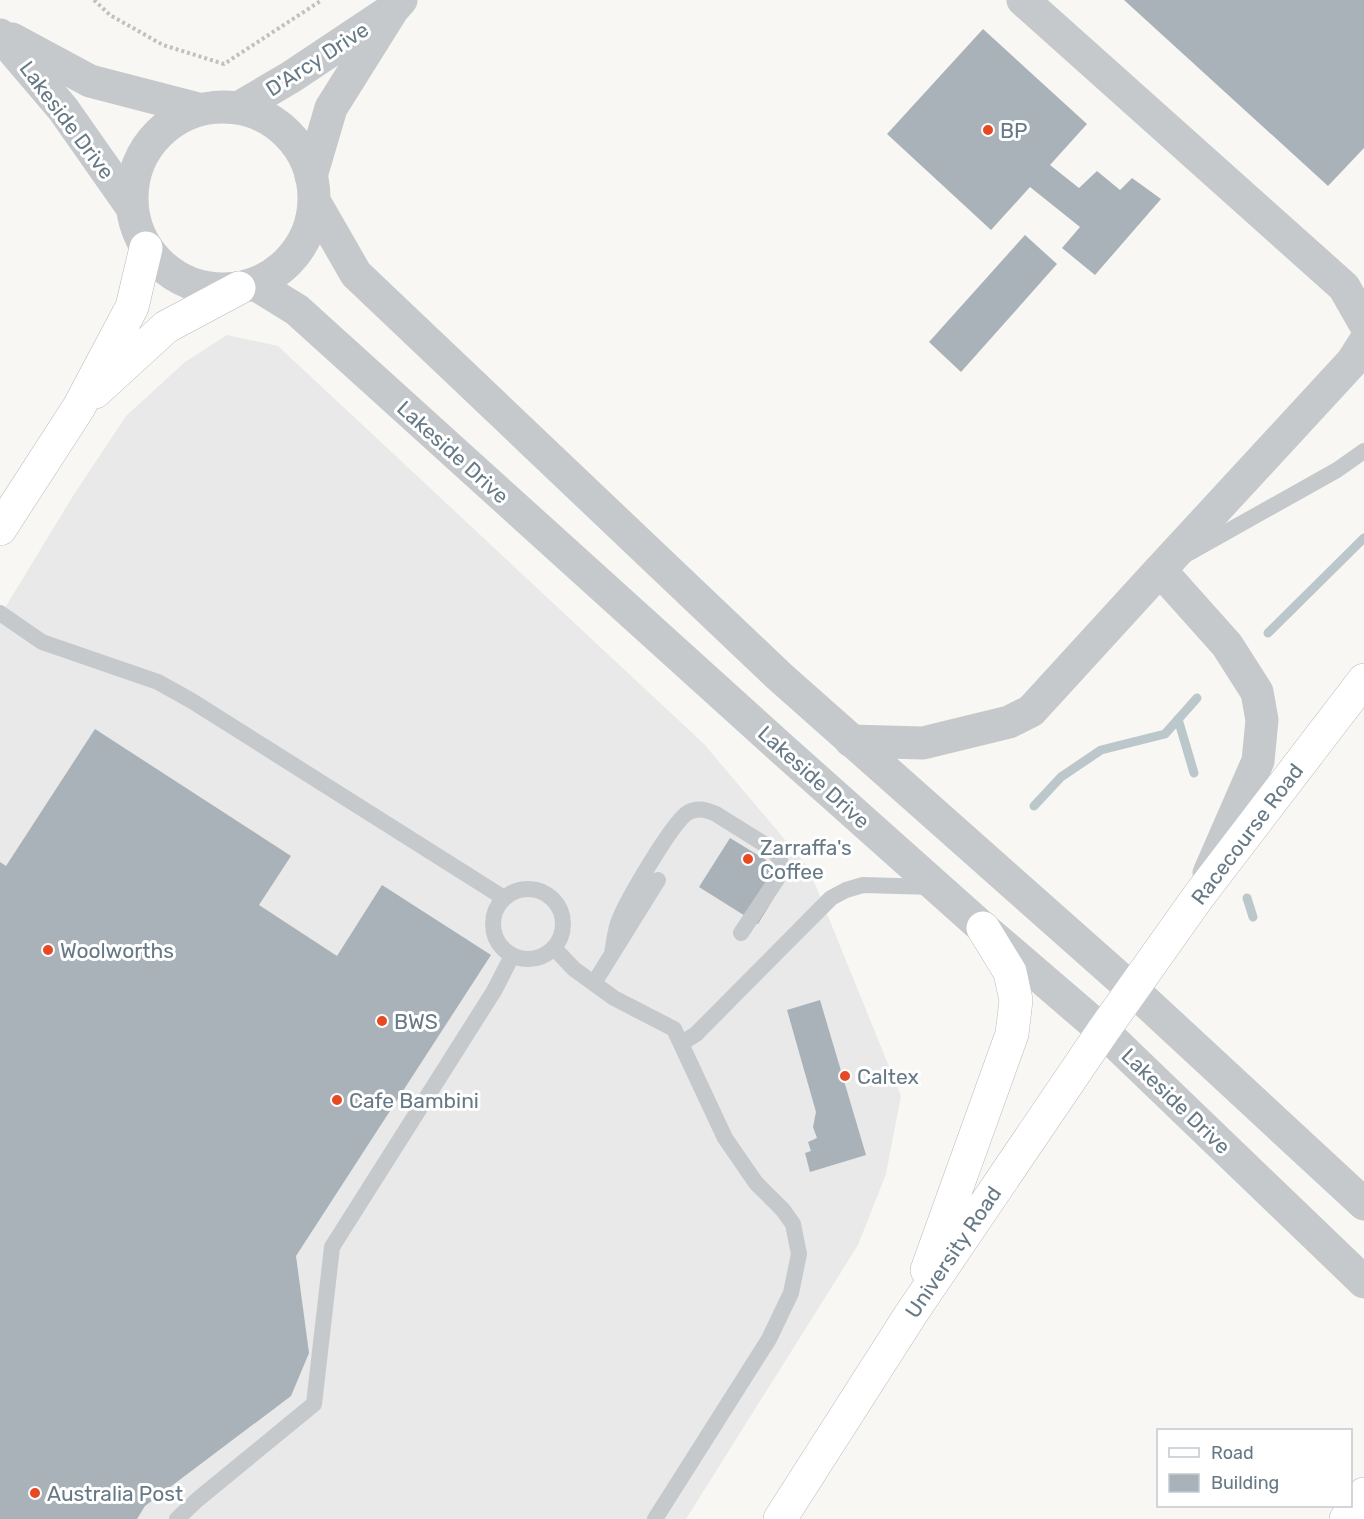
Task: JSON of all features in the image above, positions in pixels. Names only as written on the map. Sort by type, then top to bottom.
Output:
[{"type":"main road","points":[[0,529],[78,407],[132,307],[146,248]]},
{"type":"main road","points":[[78,407],[166,327],[247,286]]},
{"type":"main road","name":"Racecourse Road","points":[[1133,990],[1198,897],[1364,680]]},
{"type":"main road","points":[[911,1314],[1012,1034],[1016,1000],[1010,972],[983,928]]},
{"type":"main road","name":"University Road","points":[[780,1519],[911,1314],[1133,990]]},
{"type":"street","points":[[1023,0],[1344,287],[1364,322]]},
{"type":"street","name":"D'Arcy Drive","points":[[240,108],[291,77],[397,5]]},
{"type":"street","name":"D'Arcy Drive","points":[[313,188],[331,108],[397,5]]},
{"type":"street","name":"Lakeside Drive","points":[[0,34],[90,81],[198,109]]},
{"type":"street","name":"Lakeside Drive","points":[[0,34],[63,109],[131,206]]},
{"type":"street","points":[[313,188],[310,222],[302,242],[290,260],[274,273],[247,286],[203,288],[171,274],[146,248],[131,206],[134,174],[147,145],[170,123],[198,109],[240,108],[272,120],[297,144],[313,188],[356,274],[761,660],[1133,990],[1364,1204]]},
{"type":"street","name":"Lakeside Drive","points":[[247,286],[297,310],[771,739],[983,928],[1104,1031],[1364,1282]]},
{"type":"street","points":[[851,741],[923,743],[1009,722],[1031,711],[1352,362],[1364,344]]},
{"type":"street","points":[[1160,570],[1227,645],[1257,692],[1262,720],[1257,761],[1198,897]]},
{"type":"lane","points":[[1160,570],[1337,470],[1364,451]]},
{"type":"lane","points":[[0,614],[42,642],[158,682],[192,701],[504,898]]},
{"type":"lane","points":[[612,954],[619,919],[673,826],[688,812],[698,809],[716,814],[771,849],[780,859],[781,866],[777,879],[741,933]]},
{"type":"lane","points":[[594,983],[658,880]]},
{"type":"lane","points":[[682,1043],[696,1034],[831,898],[863,885],[938,887]]},
{"type":"lane","points":[[526,888],[549,895],[557,904],[564,927],[561,939],[545,956],[523,959],[512,956],[502,949],[496,940],[493,918],[504,898],[514,891],[526,888]]},
{"type":"lane","points":[[554,948],[574,969],[614,998],[674,1029],[725,1138],[756,1183],[783,1210],[793,1224],[799,1254],[791,1293],[769,1339],[654,1519]]},
{"type":"lane","points":[[177,1519],[314,1404],[332,1247],[494,991],[512,956]]},
{"type":"path","points":[[94,0],[110,15],[163,45],[224,64],[322,0]]},
{"type":"shaded area","points":[[227,335],[278,346],[704,744],[808,867],[901,1096],[886,1174],[858,1245],[686,1519],[0,1519],[0,616],[73,496],[126,416],[185,362]]},
{"type":"building","points":[[1124,0],[1364,0],[1364,148],[1328,186]]},
{"type":"building","points":[[983,29],[1087,124],[1050,165],[1079,188],[1097,171],[1120,190],[1132,178],[1161,199],[1095,275],[1062,248],[1080,227],[1030,187],[991,230],[887,134]]},
{"type":"building","points":[[1025,235],[1057,264],[961,372],[929,342]]},
{"type":"building","points":[[95,729],[291,856],[259,905],[337,956],[382,885],[491,955],[296,1256],[309,1353],[291,1396],[145,1506],[137,1519],[0,1519],[0,862],[6,866]]},
{"type":"building","points":[[730,838],[766,860],[770,873],[767,877],[781,886],[758,924],[699,887]]},
{"type":"building","points":[[820,1000],[866,1155],[810,1172],[805,1153],[811,1151],[808,1142],[817,1138],[813,1127],[816,1112],[787,1010]]},
{"type":"waterway","points":[[1268,633],[1364,538]]},
{"type":"waterway","points":[[1034,806],[1061,777],[1101,750],[1165,734],[1197,698]]},
{"type":"waterway","points":[[1178,719],[1194,773]]},
{"type":"waterway","points":[[1247,898],[1253,917]]},
{"type":"place","name":"BP","points":[[988,130]]},
{"type":"place","name":"Zarraffa's Coffee","points":[[748,859]]},
{"type":"place","name":"Woolworths","points":[[48,950]]},
{"type":"place","name":"BWS","points":[[382,1021]]},
{"type":"place","name":"Caltex","points":[[845,1076]]},
{"type":"place","name":"Cafe Bambini","points":[[337,1100]]},
{"type":"place","name":"Australia Post","points":[[35,1493]]}]
